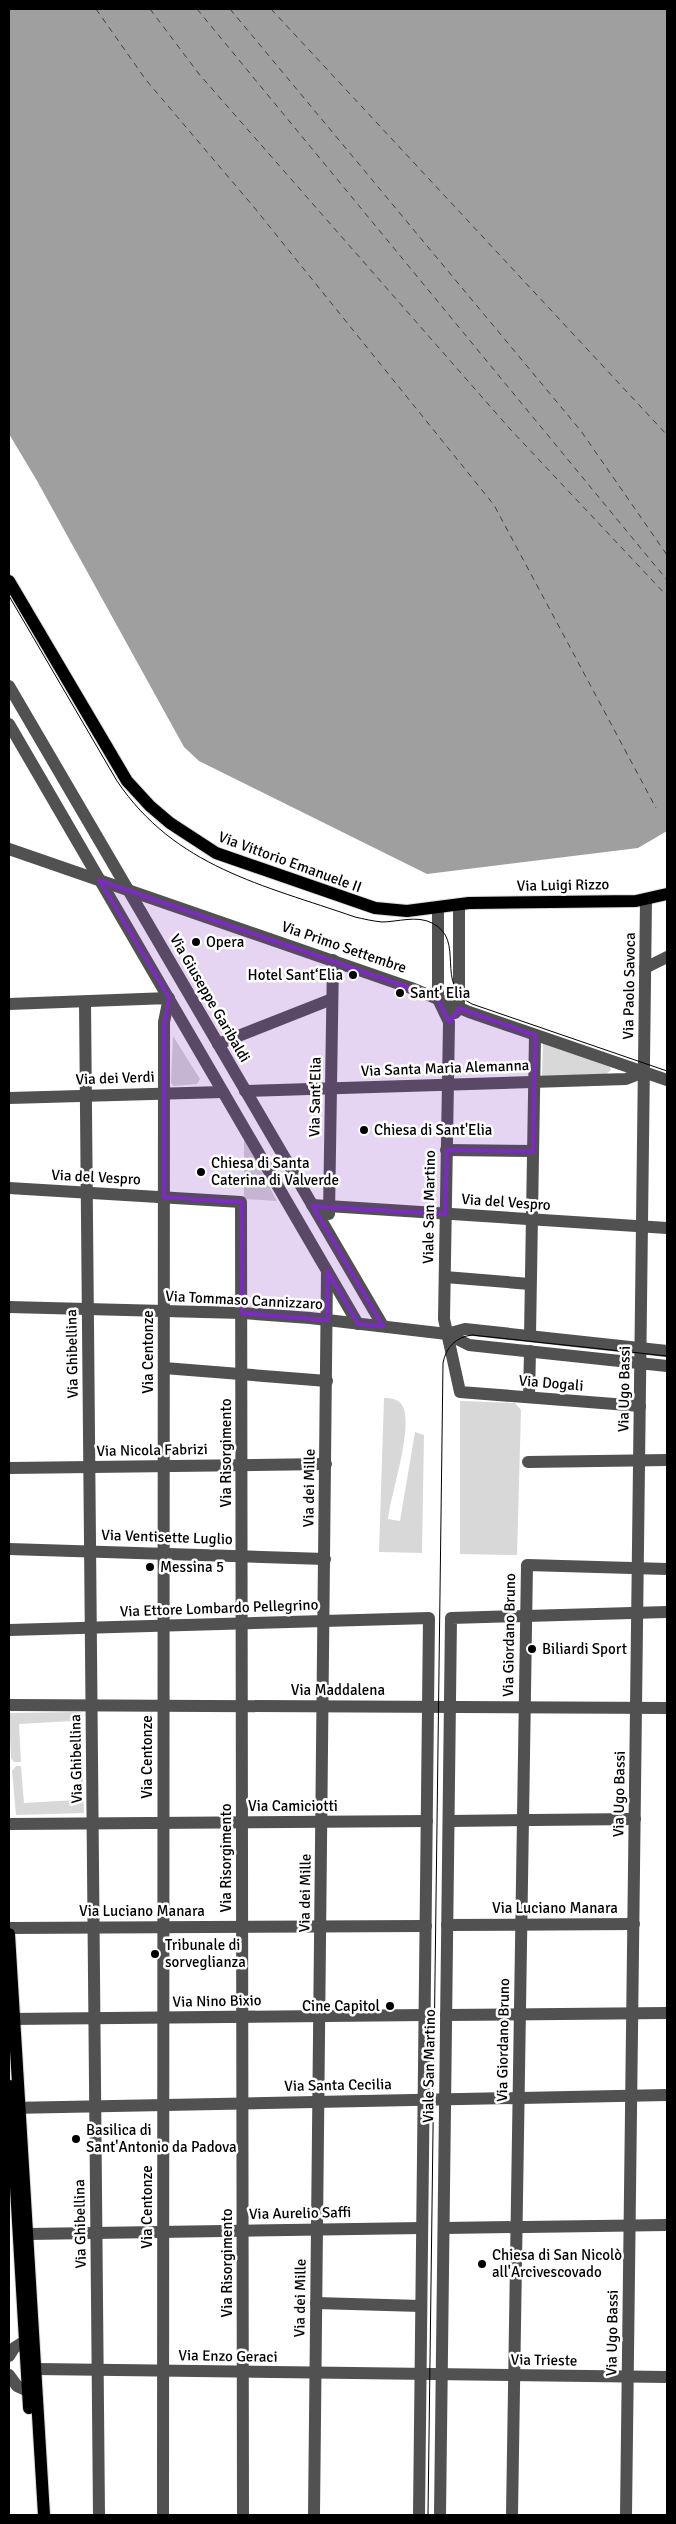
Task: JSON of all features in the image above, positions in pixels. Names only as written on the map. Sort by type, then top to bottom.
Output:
[{"type":"main road","name":"Via Vittorio Emanuele II","points":[[9,581],[122,772],[143,799],[170,824],[216,854],[375,908],[395,911],[459,905]]},
{"type":"main road","name":"Via Luigi Rizzo","points":[[459,905],[646,900],[667,894]]},
{"type":"main road","points":[[9,1934],[12,2106],[28,2234],[44,2515]]},
{"type":"main road","points":[[9,2060],[37,2515]]},
{"type":"street","name":"Via Giuseppe Garibaldi","points":[[9,686],[383,1326]]},
{"type":"street","points":[[9,724],[358,1324]]},
{"type":"street","name":"Via Primo Settembre","points":[[9,849],[333,960],[459,1008],[667,1080]]},
{"type":"street","name":"Via Paolo Savoca","points":[[644,1072],[646,900]]},
{"type":"street","points":[[438,908],[438,999],[449,1022],[459,1008],[459,905]]},
{"type":"street","points":[[645,968],[667,957]]},
{"type":"street","name":"Via Sant'Elia","points":[[329,1234],[333,960]]},
{"type":"street","points":[[9,1004],[169,998]]},
{"type":"street","name":"Via Centonze","points":[[163,2515],[164,1022],[169,998]]},
{"type":"street","points":[[218,1044],[332,998]]},
{"type":"street","name":"Via Ghibellina","points":[[85,1002],[99,2515]]},
{"type":"street","name":"Viale San Martino","points":[[449,1022],[444,1319],[460,1392]]},
{"type":"street","points":[[530,1336],[535,1035]]},
{"type":"street","name":"Via Santa Maria Alemanna","points":[[245,1091],[626,1079],[644,1072]]},
{"type":"street","name":"Via Ugo Bassi","points":[[626,2515],[644,1072]]},
{"type":"street","name":"Via dei Verdi","points":[[9,1098],[223,1092]]},
{"type":"street","points":[[446,1150],[533,1151]]},
{"type":"street","name":"Via del Vespro","points":[[9,1188],[242,1202]]},
{"type":"street","name":"Via Risorgimento","points":[[242,1202],[243,2515]]},
{"type":"street","name":"Via del Vespro","points":[[312,1205],[667,1228]]},
{"type":"street","name":"Via dei Mille","points":[[314,2515],[328,1320],[327,1271]]},
{"type":"street","points":[[444,1277],[530,1284]]},
{"type":"street","name":"Via Tommaso Cannizzaro","points":[[9,1307],[242,1313],[328,1320],[447,1334],[469,1345],[667,1366]]},
{"type":"street","name":"Via Tommaso Cannizzaro","points":[[447,1334],[465,1329],[667,1351]]},
{"type":"street","points":[[529,1397],[530,1351]]},
{"type":"street","points":[[164,1368],[327,1381]]},
{"type":"street","name":"Via Dogali","points":[[460,1392],[640,1406]]},
{"type":"street","points":[[528,1462],[667,1460]]},
{"type":"street","name":"Via Nicola Fabrizi","points":[[9,1468],[326,1464]]},
{"type":"street","name":"Via Ventisette Luglio","points":[[9,1549],[325,1559]]},
{"type":"street","name":"Via Giordano Bruno","points":[[512,2515],[527,1565],[638,1568]]},
{"type":"street","points":[[638,1568],[667,1569]]},
{"type":"street","points":[[526,1616],[667,1612]]},
{"type":"street","name":"Viale San Martino","points":[[440,2515],[451,1618],[526,1616]]},
{"type":"street","name":"Viale San Martino","points":[[419,2515],[429,1618]]},
{"type":"street","name":"Via Ettore Lombardo Pellegrino","points":[[9,1630],[429,1618]]},
{"type":"street","name":"Via Maddalena","points":[[9,1705],[667,1708]]},
{"type":"street","points":[[449,1821],[635,1819]]},
{"type":"street","name":"Via Camiciotti","points":[[9,1824],[427,1821]]},
{"type":"street","name":"Via Luciano Manara","points":[[447,1925],[634,1924]]},
{"type":"street","name":"Via Luciano Manara","points":[[9,1928],[426,1926]]},
{"type":"street","points":[[446,2015],[667,2013]]},
{"type":"street","name":"Via Nino Bixio","points":[[11,2019],[424,2015]]},
{"type":"street","name":"Via Santa Cecilia","points":[[12,2106],[667,2096]]},
{"type":"street","points":[[444,2228],[667,2224]]},
{"type":"street","name":"Via Aurelio Saffi","points":[[28,2234],[422,2228]]},
{"type":"street","points":[[316,2302],[421,2306]]},
{"type":"street","points":[[9,2356],[14,2348],[25,2342]]},
{"type":"street","name":"Via Enzo Geraci","points":[[36,2369],[420,2374]]},
{"type":"street","name":"Via Trieste","points":[[420,2374],[667,2377]]},
{"type":"street","points":[[9,2376],[17,2386],[28,2391]]},
{"type":"highlighted area","points":[[99,880],[414,989],[438,999],[449,1022],[459,1008],[535,1035],[533,1151],[447,1150],[445,1214],[313,1206],[383,1326],[358,1324],[327,1271],[328,1320],[242,1313],[241,1202],[164,1197],[164,1022],[169,998]]},
{"type":"shaded area","points":[[9,9],[667,9],[667,831],[638,848],[427,874],[199,761],[184,747],[36,479],[9,434]]},
{"type":"shaded area","points":[[173,1036],[200,1079],[197,1084],[174,1086],[171,1083]]},
{"type":"shaded area","points":[[543,1041],[610,1067],[611,1070],[606,1074],[542,1076]]},
{"type":"shaded area","points":[[244,1139],[277,1201],[244,1199]]},
{"type":"shaded area","points":[[384,1398],[400,1402],[405,1417],[403,1445],[388,1519],[400,1521],[415,1432],[424,1435],[422,1553],[379,1552]]},
{"type":"shaded area","points":[[460,1401],[515,1403],[521,1410],[517,1555],[460,1554]]},
{"type":"shaded area","points":[[81,1712],[84,1813],[16,1815],[12,1771],[16,1766],[21,1766],[24,1803],[77,1800],[75,1766],[80,1765],[79,1741],[74,1741],[72,1721],[19,1724],[21,1762],[14,1762],[11,1758],[9,1713]]},
{"type":"ferry route","points":[[96,9],[146,80],[253,206],[494,505],[656,808]]},
{"type":"ferry route","points":[[150,9],[199,74],[510,429],[667,596]]},
{"type":"ferry route","points":[[197,9],[667,580]]},
{"type":"ferry route","points":[[230,9],[581,431],[667,555]]},
{"type":"ferry route","points":[[271,9],[667,435]]},
{"type":"tram line","points":[[9,596],[117,781],[140,810],[166,834],[194,853],[223,869],[255,883],[355,917],[382,922],[420,919],[432,923],[442,931],[448,940],[451,975],[454,986],[461,996],[472,1004],[667,1071]]},
{"type":"tram line","points":[[428,2515],[444,1357],[453,1344],[461,1338],[472,1335],[667,1356]]},
{"type":"place","name":"Opera","points":[[196,942]]},
{"type":"place","name":"Hotel Sant‘Elia","points":[[353,975]]},
{"type":"place","name":"Sant' Elia","points":[[400,993]]},
{"type":"place","name":"Chiesa di Sant'Elia","points":[[364,1130]]},
{"type":"place","name":"Chiesa di Santa Caterina di Valverde","points":[[201,1172]]},
{"type":"place","name":"Messina 5","points":[[150,1567]]},
{"type":"place","name":"Biliardi Sport","points":[[532,1649]]},
{"type":"place","name":"Tribunale di sorveglianza","points":[[155,1954]]},
{"type":"place","name":"Cine Capitol","points":[[390,2006]]},
{"type":"place","name":"Basilica di Sant'Antonio da Padova","points":[[76,2139]]},
{"type":"place","name":"Chiesa di San Nicolò all'Arcivescovado","points":[[482,2264]]}]
